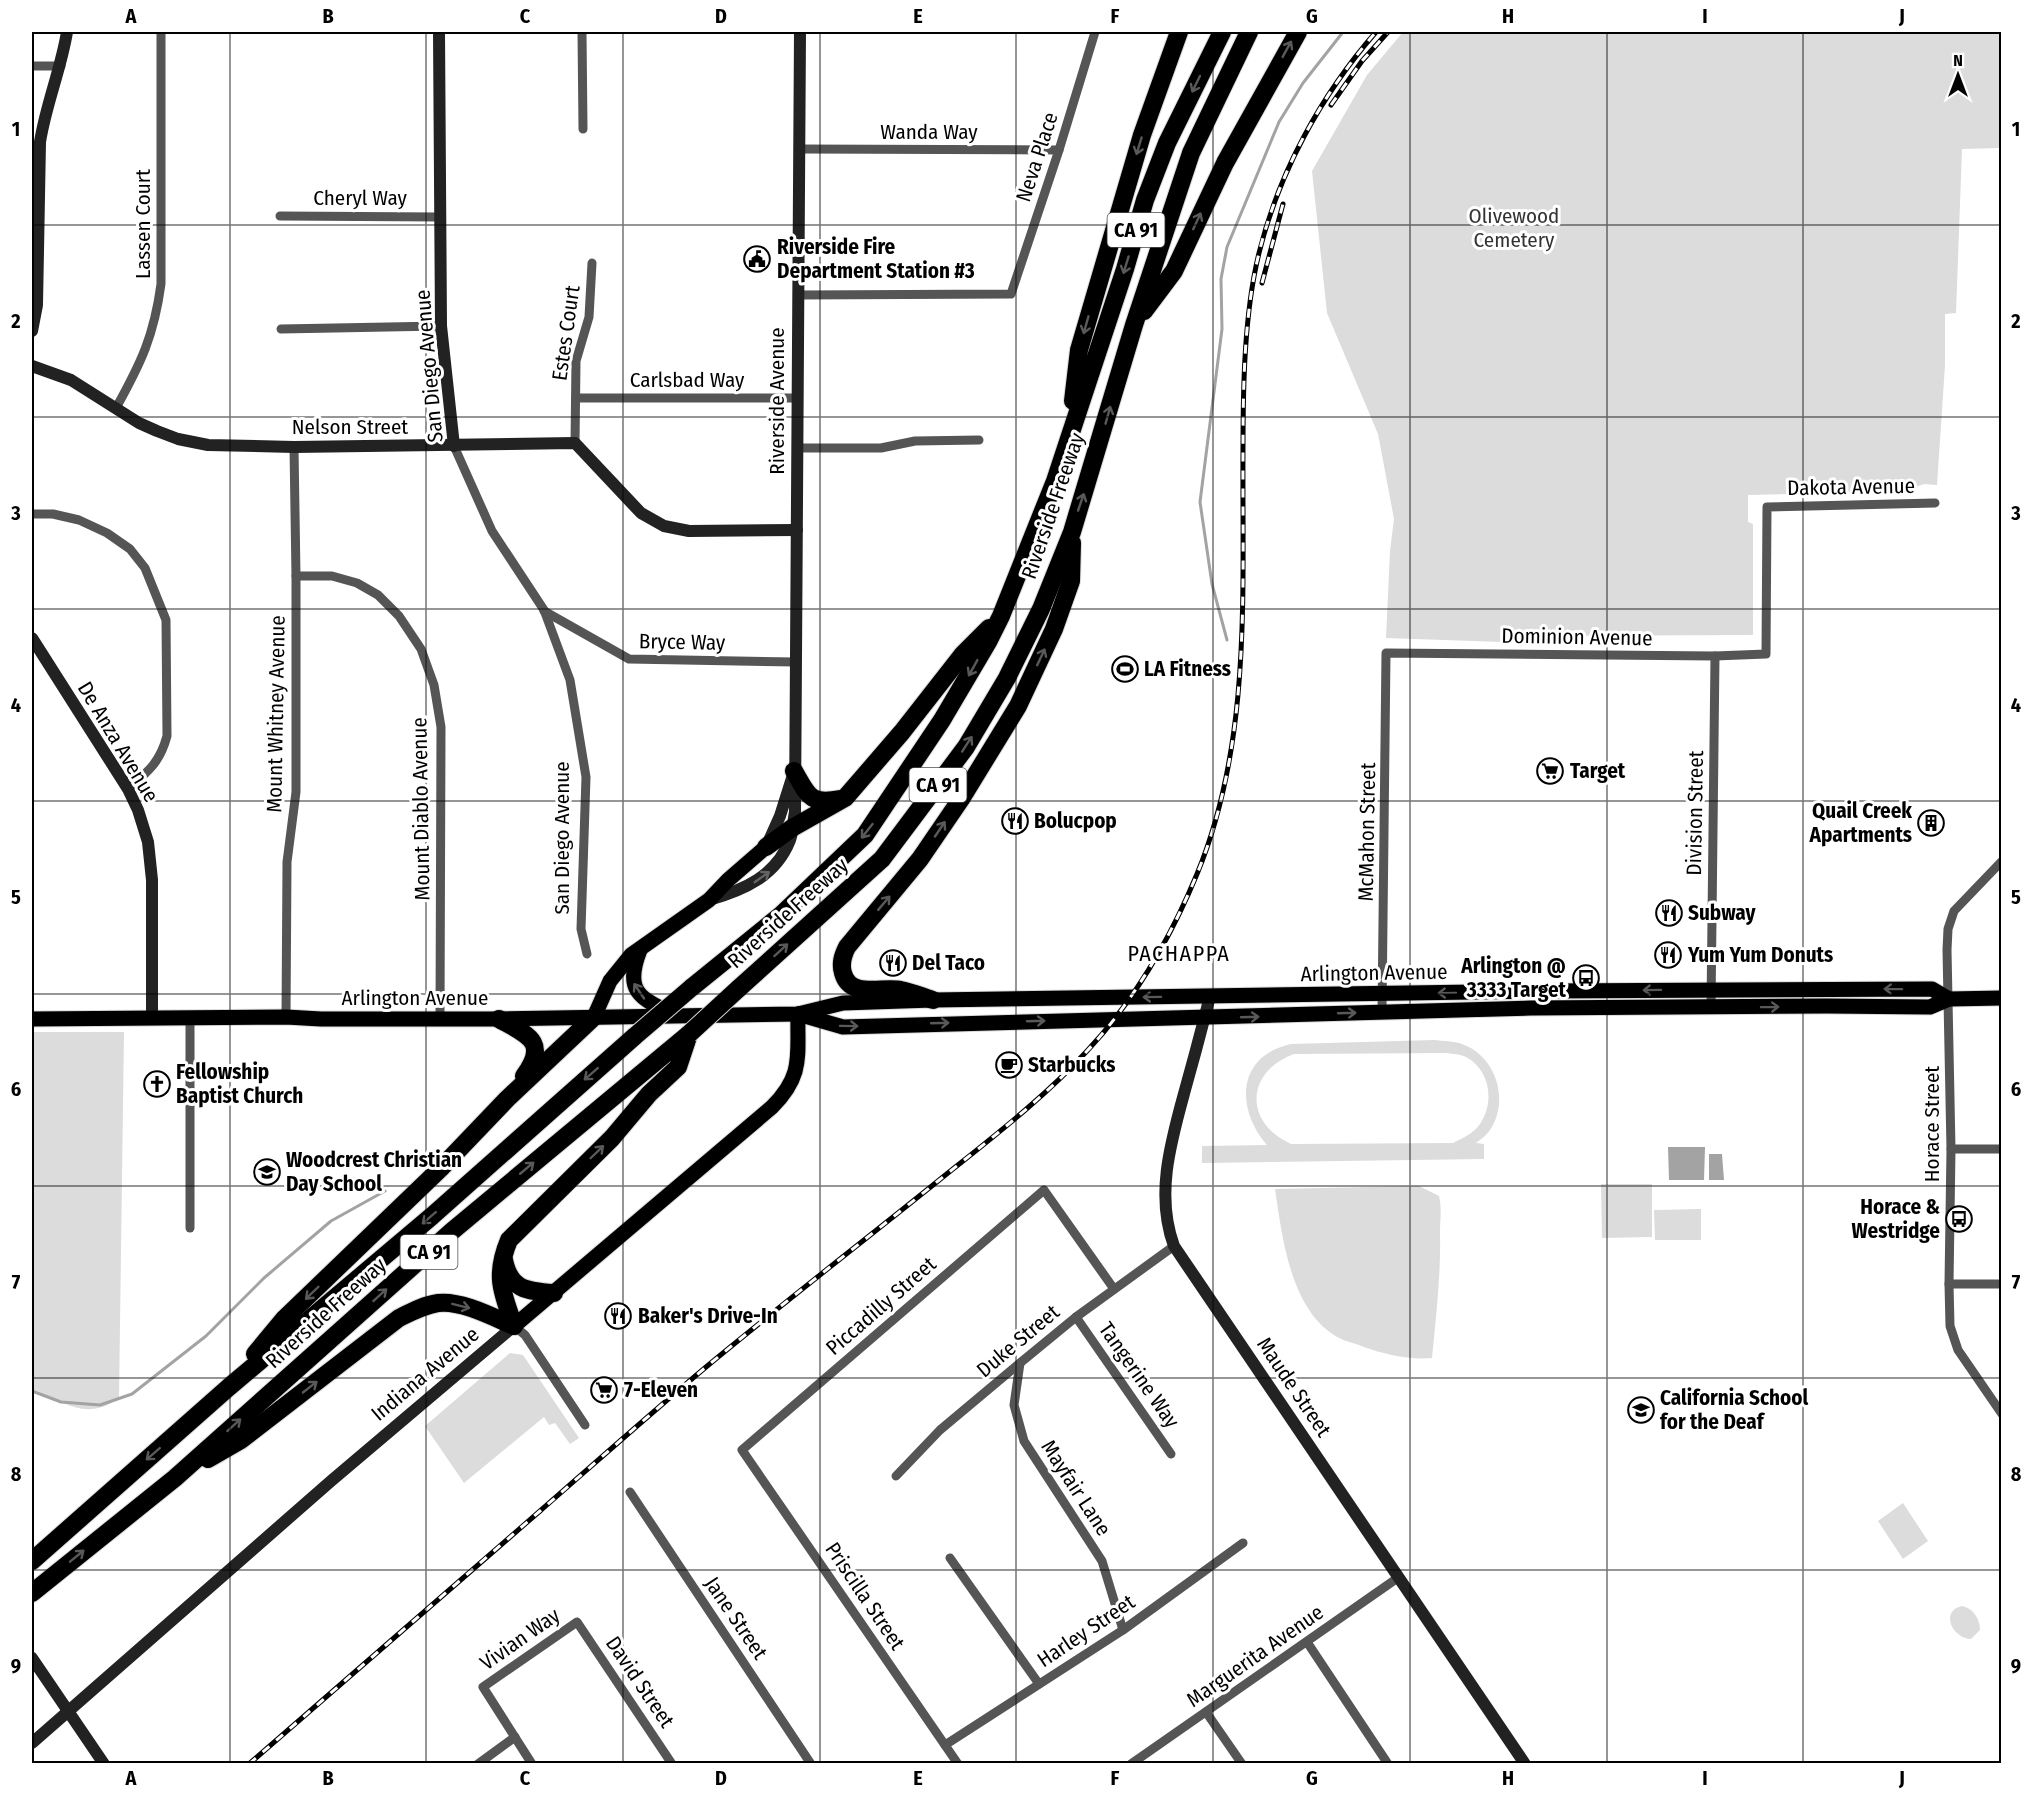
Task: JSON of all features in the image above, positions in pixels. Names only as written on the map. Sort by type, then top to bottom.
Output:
[{"type":"highway","points":[[1070,435],[1079,350],[1142,135],[1179,32]]},
{"type":"highway","name":"Riverside Freeway","points":[[32,1561],[229,1387],[432,1216],[635,1036],[781,915],[865,835],[942,720],[1001,616],[1070,435],[1125,269],[1145,200],[1167,143],[1222,32]]},
{"type":"highway","name":"Riverside Freeway","points":[[32,1593],[175,1478],[451,1232],[689,1034],[882,859],[959,757],[1007,678],[1041,609],[1072,532],[1134,325],[1191,153],[1249,32]]},
{"type":"highway","points":[[1134,325],[1174,271],[1225,164],[1298,32]]},
{"type":"highway","points":[[933,1000],[900,990],[865,990],[853,987],[843,975],[842,956],[847,946],[920,859],[961,799],[1017,706],[1054,629],[1071,581],[1072,532]]},
{"type":"highway","points":[[766,847],[792,828],[844,798],[902,732],[963,654],[1001,616]]},
{"type":"highway","points":[[794,771],[804,789],[813,798],[824,802],[844,798]]},
{"type":"highway","points":[[229,1387],[284,1319],[441,1168],[507,1098],[594,1017]]},
{"type":"highway","points":[[499,1019],[529,1036],[534,1044],[535,1053],[535,1061],[507,1098]]},
{"type":"highway","points":[[514,1326],[502,1293],[500,1276],[503,1256],[509,1240],[612,1138],[649,1094],[678,1067],[689,1034]]},
{"type":"highway","points":[[503,1256],[508,1276],[518,1286],[554,1293]]},
{"type":"highway","points":[[175,1478],[241,1440],[399,1318],[416,1309],[441,1302],[456,1304],[480,1311],[514,1326]]},
{"type":"main road","name":"Riverside Avenue","points":[[594,1017],[610,981],[631,955],[709,900],[766,847]]},
{"type":"main road","points":[[641,948],[632,979],[637,992],[649,1003],[676,1016]]},
{"type":"main road","name":"Arlington Avenue","points":[[32,1018],[499,1019],[798,1014],[843,1003],[1383,993],[1932,989],[1949,999]]},
{"type":"main road","name":"Arlington Avenue","points":[[798,1014],[843,1027],[1086,1019],[1204,1019],[1382,1011],[1930,1007],[1949,999],[2001,999]]},
{"type":"main road","name":"Indiana Avenue","points":[[514,1326],[786,1093],[797,1066],[798,1014]]},
{"type":"street","points":[[32,331],[37,305],[35,193],[40,142],[43,123],[61,66],[67,32]]},
{"type":"street","name":"Lassen Court","points":[[116,408],[141,363],[150,340],[157,315],[161,284],[161,32]]},
{"type":"street","name":"San Diego Avenue","points":[[439,32],[441,326],[454,446],[492,531],[544,610],[570,680],[586,777],[582,929],[587,954]]},
{"type":"street","points":[[582,32],[583,129]]},
{"type":"street","name":"Riverside Avenue","points":[[709,900],[740,890],[771,871],[782,856],[790,838],[797,791],[794,771],[800,32]]},
{"type":"street","name":"Neva Place","points":[[799,295],[1011,294],[1095,32]]},
{"type":"street","points":[[32,66],[61,66]]},
{"type":"street","name":"Wanda Way","points":[[800,149],[1059,150]]},
{"type":"street","name":"Cheryl Way","points":[[280,216],[439,217]]},
{"type":"street","name":"Estes Court","points":[[574,443],[576,361],[589,317],[592,263]]},
{"type":"street","points":[[281,329],[441,326]]},
{"type":"street","name":"Nelson Street","points":[[32,366],[71,380],[139,423],[178,439],[208,445],[294,447],[574,443]]},
{"type":"street","name":"Carlsbad Way","points":[[576,398],[798,398]]},
{"type":"street","points":[[798,448],[881,448],[915,441],[979,440]]},
{"type":"street","points":[[574,443],[641,513],[664,526],[689,531],[797,530]]},
{"type":"street","name":"Mount Whitney Avenue","points":[[286,1017],[287,862],[296,792],[294,447]]},
{"type":"street","name":"Dakota Avenue","points":[[1766,654],[1767,507],[1935,503]]},
{"type":"street","points":[[32,514],[52,514],[79,519],[107,533],[130,549],[145,568],[163,611],[167,638],[167,736],[162,753],[152,769],[128,789]]},
{"type":"street","name":"Mount Diablo Avenue","points":[[296,576],[332,576],[357,583],[378,595],[399,616],[421,649],[434,685],[441,727],[441,1019]]},
{"type":"street","name":"Bryce Way","points":[[544,610],[629,659],[796,662]]},
{"type":"street","name":"De Anza Avenue","points":[[32,638],[128,789],[138,810],[148,842],[152,880],[152,1017]]},
{"type":"street","name":"Dominion Avenue","points":[[1386,653],[1715,656],[1766,654]]},
{"type":"street","name":"McMahon Street","points":[[1382,1011],[1386,653]]},
{"type":"street","name":"Division Street","points":[[1711,1007],[1715,656]]},
{"type":"street","name":"Riverside Avenue","points":[[766,847],[786,801],[794,771]]},
{"type":"street","name":"Horace Street","points":[[2001,861],[1954,911],[1948,930],[1951,1149],[1950,1326],[1958,1350],[2001,1414]]},
{"type":"street","name":"Maude Street","points":[[1210,996],[1168,1155],[1165,1208],[1167,1228],[1174,1246],[1525,1764]]},
{"type":"street","points":[[190,1017],[190,1228]]},
{"type":"street","points":[[1951,1149],[2001,1149]]},
{"type":"street","name":"Tangerine Way","points":[[1044,1190],[1114,1289]]},
{"type":"street","name":"Piccadilly Street","points":[[742,1449],[1044,1190]]},
{"type":"street","name":"Duke Street","points":[[896,1476],[940,1430],[1020,1363],[1076,1317],[1174,1246]]},
{"type":"street","points":[[1949,1284],[2001,1284]]},
{"type":"street","name":"Tangerine Way","points":[[1076,1317],[1171,1454]]},
{"type":"street","points":[[514,1326],[525,1335],[585,1425]]},
{"type":"street","name":"Indiana Avenue","points":[[32,1743],[72,1715],[331,1481],[514,1326]]},
{"type":"street","name":"Mayfair Lane","points":[[1020,1363],[1014,1405],[1024,1440],[1102,1562],[1123,1630]]},
{"type":"street","name":"Priscilla Street","points":[[742,1449],[958,1764]]},
{"type":"street","name":"Jane Street","points":[[630,1492],[812,1764]]},
{"type":"street","name":"Harley Street","points":[[945,1745],[1123,1630],[1243,1543]]},
{"type":"street","points":[[950,1558],[1039,1684]]},
{"type":"street","name":"Marguerita Avenue","points":[[1131,1764],[1399,1577]]},
{"type":"street","name":"Vivian Way","points":[[515,1737],[483,1687],[577,1622]]},
{"type":"street","name":"David Street","points":[[577,1622],[672,1764]]},
{"type":"street","points":[[1307,1642],[1388,1764]]},
{"type":"street","points":[[32,1658],[104,1764]]},
{"type":"street","points":[[1206,1712],[1242,1764]]},
{"type":"street","points":[[478,1764],[515,1737],[532,1764]]},
{"type":"green space","name":"Olivewood Cemetery","points":[[1403,32],[2001,32],[2001,148],[1962,149],[1956,313],[1945,314],[1945,365],[1937,485],[1924,484],[1904,491],[1748,495],[1748,522],[1753,524],[1753,635],[1503,636],[1502,642],[1386,638],[1390,551],[1394,519],[1378,434],[1327,313],[1312,171],[1367,75]]},
{"type":"green space","points":[[32,1032],[124,1032],[119,1398],[96,1409],[65,1404],[32,1389]]},
{"type":"green space","points":[[1434,1040],[1459,1043],[1474,1050],[1484,1058],[1491,1069],[1499,1093],[1496,1118],[1489,1132],[1476,1143],[1484,1144],[1484,1159],[1202,1163],[1202,1146],[1267,1145],[1250,1115],[1246,1100],[1247,1085],[1251,1071],[1260,1060],[1273,1050],[1291,1044]],"holes":[[[1449,1053],[1464,1056],[1474,1063],[1485,1078],[1488,1087],[1488,1106],[1480,1124],[1471,1133],[1453,1143],[1291,1144],[1276,1135],[1265,1124],[1258,1111],[1256,1098],[1259,1085],[1266,1073],[1278,1062],[1294,1054]]]},
{"type":"green space","points":[[1601,1184],[1652,1184],[1652,1237],[1602,1238]]},
{"type":"green space","points":[[1419,1186],[1439,1196],[1439,1280],[1432,1358],[1406,1358],[1389,1355],[1337,1337],[1319,1323],[1307,1307],[1291,1269],[1275,1189]]},
{"type":"green space","points":[[1701,1209],[1701,1240],[1655,1240],[1654,1210]]},
{"type":"green space","points":[[510,1353],[523,1355],[579,1438],[570,1444],[555,1423],[549,1425],[544,1417],[464,1483],[425,1426]]},
{"type":"green space","points":[[1903,1503],[1928,1541],[1903,1559],[1878,1521]]},
{"type":"green space","points":[[1962,1606],[1973,1612],[1979,1622],[1980,1630],[1971,1639],[1959,1635],[1951,1624],[1951,1613]]},
{"type":"shaded area","points":[[1668,1147],[1705,1147],[1704,1180],[1669,1180]]},
{"type":"shaded area","points":[[1709,1154],[1722,1154],[1724,1180],[1709,1180]]},
{"type":"waterway","points":[[1227,640],[1212,584],[1200,502],[1222,329],[1221,279],[1227,247],[1279,122],[1303,83],[1343,32]]},
{"type":"waterway","points":[[32,1391],[61,1402],[100,1405],[132,1394],[206,1336],[264,1278],[331,1221],[385,1191]]},
{"type":"railway","points":[[249,1764],[706,1367],[1034,1102],[1087,1051],[1136,990],[1187,898],[1215,823],[1227,772],[1235,719],[1243,611],[1245,351],[1250,301],[1259,253],[1278,193],[1304,136],[1337,82],[1376,32]]},
{"type":"railway","points":[[1331,105],[1362,61],[1388,32]]},
{"type":"railway","points":[[1262,283],[1283,204]]},
{"type":"place","name":"Riverside Fire Department Station #3","points":[[757,259]]},
{"type":"place","name":"LA Fitness","points":[[1125,669]]},
{"type":"place","name":"Target","points":[[1550,771]]},
{"type":"place","name":"Bolucpop","points":[[1015,821]]},
{"type":"place","name":"Quail Creek Apartments","points":[[1931,823]]},
{"type":"place","name":"Subway","points":[[1669,913]]},
{"type":"place","name":"Yum Yum Donuts","points":[[1668,955]]},
{"type":"place","name":"Del Taco","points":[[893,963]]},
{"type":"place","name":"Arlington @ 3333 Target","points":[[1586,978]]},
{"type":"place","name":"Starbucks","points":[[1009,1065]]},
{"type":"place","name":"Fellowship Baptist Church","points":[[157,1084]]},
{"type":"place","name":"Woodcrest Christian Day School","points":[[267,1172]]},
{"type":"place","name":"Horace & Westridge","points":[[1959,1219]]},
{"type":"place","name":"Baker's Drive-In","points":[[618,1316]]},
{"type":"place","name":"7-Eleven","points":[[604,1390]]},
{"type":"place","name":"California School for the Deaf","points":[[1641,1410]]},
{"type":"district","name":"PACHAPPA","points":[[1179,953]]}]
